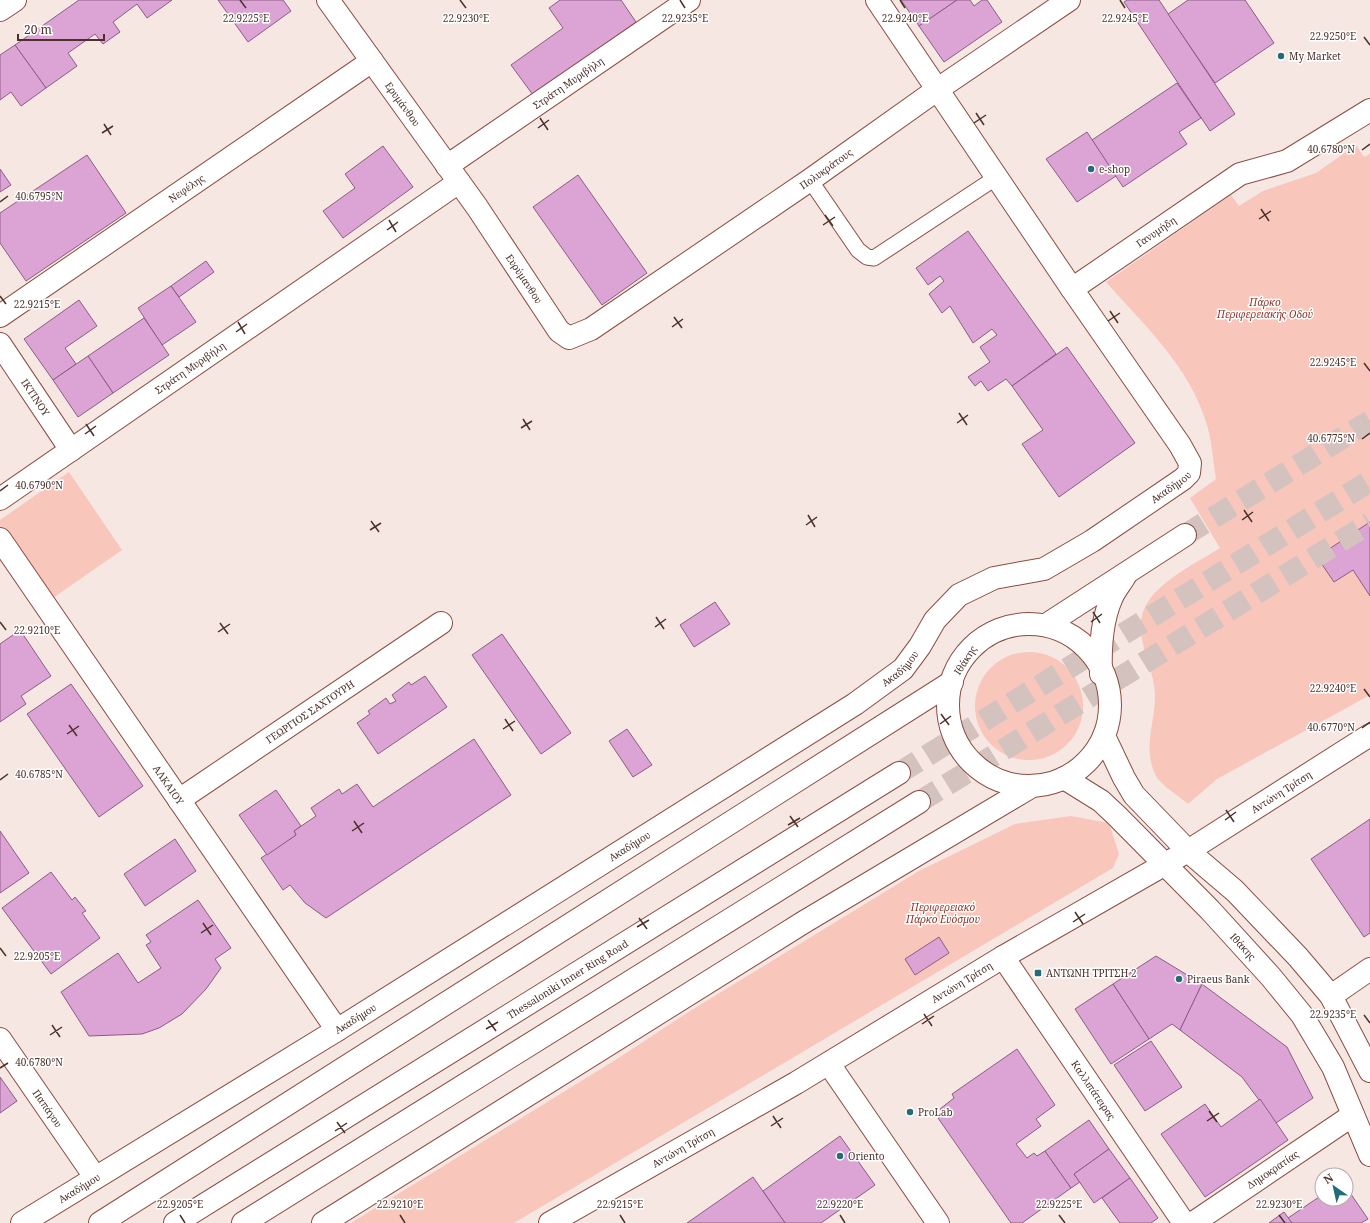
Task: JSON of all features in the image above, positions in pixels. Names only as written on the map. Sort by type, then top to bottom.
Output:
[{"type":"main road","points":[[0,10],[15,0]]},
{"type":"main road","name":"Ερυμάνθου","points":[[328,0],[477,207]]},
{"type":"main road","name":"Στράτη Μυριβήλη","points":[[0,499],[71,450],[453,174],[690,0]]},
{"type":"main road","name":"Ακαδήμου","points":[[22,1223],[337,1030],[855,704],[903,669],[920,646],[935,620],[959,595],[994,578],[1044,569],[1092,541],[1143,508],[1189,473],[1190,463],[1180,445],[877,0]]},
{"type":"main road","name":"Πολυκράτους","points":[[580,335],[810,180],[938,89],[1070,0]]},
{"type":"main road","name":"Νεφέλης","points":[[0,316],[372,61]]},
{"type":"main road","name":"Γανυμήδη","points":[[1072,288],[1240,174],[1287,161],[1370,110]]},
{"type":"main road","name":"Ευρύμανθου","points":[[477,207],[559,331],[569,338],[580,335]]},
{"type":"main road","name":"ΙΚΤΙΝΟΥ","points":[[0,344],[71,450]]},
{"type":"main road","points":[[1046,625],[1185,535]]},
{"type":"main road","name":"ΑΛΚΑΙΟΥ","points":[[0,539],[337,1030]]},
{"type":"main road","points":[[1101,676],[1102,637],[1106,618],[1112,598],[1127,572]]},
{"type":"main road","name":"Ιθάκης","points":[[1023,622],[1057,628],[1077,641],[1089,654],[1101,676],[1106,692],[1108,713],[1104,736],[1093,756],[1078,770],[1045,786],[1029,788],[1011,786],[994,778],[978,767],[964,751],[954,731],[951,719],[950,698],[952,682],[971,649],[995,629],[1023,622]]},
{"type":"main road","name":"ΓΕΩΡΓΙΟΣ ΣΑΧΤΟΥΡΗ","points":[[179,800],[441,623]]},
{"type":"main road","points":[[100,1223],[952,682]]},
{"type":"main road","name":"Αντώνη Τρίτση","points":[[550,1223],[829,1064],[1003,957],[1164,863],[1188,851],[1370,735]]},
{"type":"main road","points":[[1104,736],[1121,773],[1134,794],[1188,851],[1235,891],[1298,957],[1331,996],[1370,1071]]},
{"type":"main road","name":"Thessaloniki Inner Ring Road","points":[[175,1223],[899,773]]},
{"type":"main road","name":"Ιθάκης","points":[[1064,778],[1109,808],[1221,921],[1272,977],[1302,1015],[1333,1067],[1370,1155]]},
{"type":"main road","points":[[323,1223],[804,922],[1029,788]]},
{"type":"main road","points":[[243,1223],[918,802]]},
{"type":"main road","name":"Καλλιπάτειρας","points":[[1003,957],[1184,1223]]},
{"type":"main road","points":[[1331,996],[1370,969]]},
{"type":"main road","name":"Παπάγου","points":[[0,1039],[95,1177]]},
{"type":"main road","points":[[829,1064],[938,1223]]},
{"type":"main road","name":"Δημοκρατίας","points":[[1192,1223],[1353,1115]]},
{"type":"lane","points":[[810,180],[858,250],[867,257],[874,258],[880,256],[997,177]]},
{"type":"green space","name":"Πάρκο Περιφερειακής Οδού","points":[[1356,145],[1364,157],[1370,154],[1370,695],[1217,779],[1188,804],[1158,779],[1152,765],[1150,755],[1150,736],[1155,696],[1154,684],[1144,650],[1141,627],[1142,616],[1146,605],[1160,588],[1169,580],[1220,548],[1190,498],[1216,479],[1209,431],[1190,384],[1178,366],[1151,331],[1106,282],[1231,195],[1239,206],[1263,191],[1316,173]]},
{"type":"green space","points":[[69,472],[122,550],[50,600],[0,526],[0,520]]},
{"type":"green space","points":[[1029,652],[1050,656],[1067,668],[1079,685],[1083,706],[1079,727],[1067,744],[1050,756],[1029,760],[1008,756],[991,744],[979,727],[975,706],[979,685],[991,668],[1008,656]]},
{"type":"green space","name":"Περιφερειακό Πάρκο Ευόσμου","points":[[1071,816],[1109,823],[1119,854],[1113,868],[514,1223],[351,1223],[617,1059],[687,1013],[919,871],[1015,824]]},
{"type":"building","points":[[79,0],[172,0],[147,18],[137,4],[113,22],[120,32],[103,44],[95,34],[68,53],[77,66],[46,88],[15,45]]},
{"type":"building","points":[[218,0],[283,0],[291,11],[248,42]]},
{"type":"building","points":[[560,0],[621,0],[636,22],[533,95],[511,65],[563,28],[549,8]]},
{"type":"building","points":[[901,0],[957,0],[919,26]]},
{"type":"building","points":[[957,0],[970,0],[974,6],[982,0],[987,0],[1002,22],[944,62],[919,26]]},
{"type":"building","points":[[1127,0],[1159,0],[1235,114],[1210,131],[1124,2]]},
{"type":"building","points":[[1188,0],[1245,0],[1274,43],[1215,83],[1168,14]]},
{"type":"building","points":[[15,45],[46,88],[21,106],[11,92],[0,100],[0,55]]},
{"type":"building","points":[[1177,83],[1201,118],[1179,132],[1187,144],[1123,187],[1092,140]]},
{"type":"building","points":[[1087,132],[1116,176],[1077,202],[1046,159]]},
{"type":"building","points":[[383,146],[413,187],[343,238],[323,211],[355,188],[345,174]]},
{"type":"building","points":[[87,155],[126,213],[26,281],[0,243],[0,213]]},
{"type":"building","points":[[0,169],[11,185],[0,192]]},
{"type":"building","points":[[578,175],[647,273],[602,305],[533,207]]},
{"type":"building","points":[[968,231],[1056,354],[1012,386],[1006,379],[988,391],[981,381],[975,386],[968,377],[990,362],[980,347],[997,335],[992,329],[973,343],[950,306],[942,313],[929,294],[944,281],[940,276],[928,285],[916,268]]},
{"type":"building","points":[[206,261],[214,272],[179,297],[171,286]]},
{"type":"building","points":[[171,286],[196,322],[162,345],[138,308]]},
{"type":"building","points":[[79,300],[97,326],[65,348],[76,364],[53,380],[24,339]]},
{"type":"building","points":[[144,318],[169,355],[113,393],[88,356]]},
{"type":"building","points":[[1067,347],[1135,443],[1059,497],[1022,444],[1043,430],[1012,386]]},
{"type":"building","points":[[88,356],[113,393],[78,417],[53,380]]},
{"type":"building","points":[[1370,522],[1370,596],[1353,570],[1334,582],[1317,557]]},
{"type":"building","points":[[715,602],[730,624],[694,647],[680,625]]},
{"type":"building","points":[[20,630],[51,676],[21,696],[26,704],[0,722],[0,644]]},
{"type":"building","points":[[502,634],[571,733],[541,754],[472,655]]},
{"type":"building","points":[[425,676],[447,707],[378,754],[357,723],[370,714],[368,711],[386,698],[390,704],[396,701],[392,695],[409,682],[411,685]]},
{"type":"building","points":[[71,684],[143,786],[99,817],[27,714]]},
{"type":"building","points":[[627,729],[652,765],[633,777],[609,741]]},
{"type":"building","points":[[474,739],[511,795],[326,918],[305,903],[290,885],[283,890],[261,858],[296,835],[294,831],[316,816],[311,808],[339,789],[342,794],[357,784],[373,807]]},
{"type":"building","points":[[276,790],[301,826],[294,831],[296,835],[267,855],[239,815]]},
{"type":"building","points":[[1370,819],[1370,933],[1364,937],[1311,859]]},
{"type":"building","points":[[0,831],[29,873],[0,893]]},
{"type":"building","points":[[175,839],[196,871],[145,906],[124,874]]},
{"type":"building","points":[[51,872],[72,900],[75,897],[86,911],[82,913],[100,938],[51,974],[2,908]]},
{"type":"building","points":[[198,900],[231,948],[215,959],[221,968],[206,989],[182,1014],[159,1028],[142,1034],[89,1036],[61,992],[118,953],[138,983],[161,968],[146,945],[151,942],[146,935]]},
{"type":"building","points":[[939,937],[949,953],[915,975],[905,959]]},
{"type":"building","points":[[1156,956],[1202,984],[1180,1030],[1172,1024],[1149,1039],[1113,984]]},
{"type":"building","points":[[1113,984],[1149,1039],[1111,1064],[1075,1009]]},
{"type":"building","points":[[1202,984],[1287,1047],[1313,1098],[1276,1123],[1242,1077],[1180,1030]]},
{"type":"building","points":[[1151,1041],[1182,1087],[1145,1111],[1114,1065]]},
{"type":"building","points":[[1017,1049],[1055,1105],[1036,1119],[1041,1126],[1016,1144],[1027,1158],[1034,1153],[1037,1156],[1045,1151],[1071,1188],[1022,1223],[1011,1223],[938,1118],[944,1114],[940,1109],[954,1098],[952,1094]]},
{"type":"building","points":[[0,1077],[17,1101],[0,1113]]},
{"type":"building","points":[[1260,1099],[1288,1140],[1205,1197],[1161,1134],[1205,1104],[1221,1127]]},
{"type":"building","points":[[1089,1120],[1109,1149],[1074,1174],[1080,1182],[1071,1188],[1045,1151]]},
{"type":"building","points":[[840,1136],[875,1185],[821,1223],[785,1223],[763,1191]]},
{"type":"building","points":[[1109,1149],[1130,1178],[1094,1203],[1074,1174]]},
{"type":"building","points":[[753,1177],[785,1223],[687,1223]]},
{"type":"building","points":[[1130,1178],[1158,1218],[1151,1223],[1120,1223],[1102,1198]]},
{"type":"building","points":[[1354,1199],[1368,1219],[1361,1223],[1292,1223],[1288,1218],[1314,1200],[1314,1207],[1354,1207]]},
{"type":"building","points":[[1284,1212],[1292,1223],[1269,1223]]},
{"type":"tunnel","points":[[1185,535],[1370,421]]},
{"type":"tunnel","points":[[899,773],[1370,481]]},
{"type":"tunnel","points":[[919,802],[1370,523]]},
{"type":"place","name":"Μy Μarket","points":[[1281,56]]},
{"type":"place","name":"e-shop","points":[[1091,169]]},
{"type":"place","name":"ΑΝΤΩΝΗ ΤΡΙΤΣΗ 2","points":[[1038,973]]},
{"type":"place","name":"Piraeus Bank","points":[[1179,979]]},
{"type":"place","name":"ProLab","points":[[910,1112]]},
{"type":"place","name":"Oriento","points":[[840,1156]]}]
